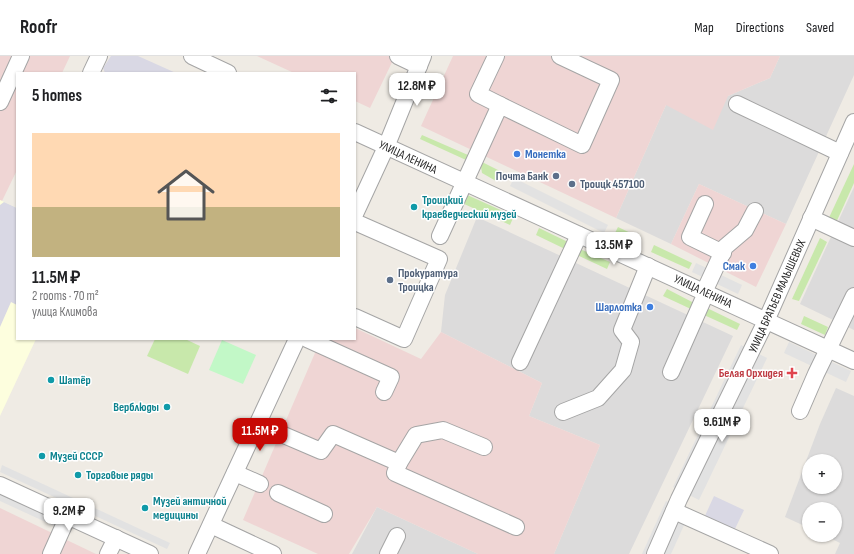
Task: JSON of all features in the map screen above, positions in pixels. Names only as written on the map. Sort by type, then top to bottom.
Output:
[{"type":"street","points":[[16,72],[21,56]]},
{"type":"street","points":[[91,72],[99,56]]},
{"type":"street","points":[[192,56],[226,72]]},
{"type":"street","points":[[356,212],[386,147],[421,61],[398,56]]},
{"type":"street","points":[[496,56],[478,94],[582,145],[611,80],[560,56]]},
{"type":"street","points":[[0,102],[15,76]]},
{"type":"street","points":[[737,104],[840,153]]},
{"type":"street","points":[[440,236],[500,105]]},
{"type":"street","name":"УЛИЦА БРАТЬЕВ МАЛЫШЕВЫХ","points":[[655,554],[674,511],[766,321],[840,153],[852,130]]},
{"type":"street","name":"УЛИЦА ЛЕНИНА","points":[[356,132],[854,361]]},
{"type":"street","points":[[705,204],[690,237],[723,252]]},
{"type":"street","points":[[671,372],[725,247],[745,230],[755,211]]},
{"type":"street","points":[[811,218],[854,238]]},
{"type":"street","points":[[356,222],[439,260],[404,339],[356,317]]},
{"type":"street","points":[[520,362],[580,235]]},
{"type":"street","points":[[563,412],[598,398],[623,370],[631,342],[622,330],[648,266]]},
{"type":"street","points":[[800,411],[854,296]]},
{"type":"street","points":[[197,554],[297,340]]},
{"type":"street","points":[[309,340],[391,377],[384,392]]},
{"type":"street","points":[[258,424],[321,451],[333,434],[399,464]]},
{"type":"street","points":[[484,447],[442,430],[416,435],[395,473],[516,527]]},
{"type":"street","points":[[235,473],[260,484]]},
{"type":"street","points":[[0,485],[150,554]]},
{"type":"street","points":[[278,493],[324,514]]},
{"type":"street","points":[[674,511],[770,554]]},
{"type":"street","points":[[51,554],[73,519]]},
{"type":"street","points":[[62,554],[73,519]]},
{"type":"street","points":[[211,525],[273,554]]},
{"type":"street","points":[[388,554],[397,536]]},
{"type":"street","points":[[108,554],[116,538]]},
{"type":"shaded area","points":[[0,56],[70,56],[62,72],[16,72],[16,172],[2,201],[0,200]]},
{"type":"shaded area","points":[[111,56],[138,56],[174,72],[105,72],[103,68]]},
{"type":"shaded area","points":[[257,56],[395,56],[370,108],[356,101],[356,72],[292,72]]},
{"type":"shaded area","points":[[453,56],[780,56],[770,78],[728,96],[713,130],[666,105],[616,218],[421,126]]},
{"type":"shaded area","points":[[780,56],[854,56],[854,75],[786,224],[699,184],[671,244],[616,218],[666,105],[728,96],[770,78]]},
{"type":"shaded area","points":[[514,178],[608,225],[604,233],[510,186]]},
{"type":"shaded area","points":[[699,184],[786,224],[756,287],[671,244]]},
{"type":"shaded area","points":[[854,187],[854,330],[800,304]]},
{"type":"shaded area","points":[[0,200],[16,208],[16,340],[36,340],[0,416]]},
{"type":"shaded area","points":[[4,202],[16,208],[16,304],[11,302],[0,327],[0,205]]},
{"type":"shaded area","points":[[477,217],[733,336],[629,554],[554,554],[600,445],[529,416],[542,383],[441,332],[445,295]]},
{"type":"shaded area","points":[[696,263],[742,285],[738,294],[692,272]]},
{"type":"shaded area","points":[[356,328],[421,359],[441,332],[542,383],[529,416],[600,445],[554,554],[478,554],[377,507],[349,554],[318,554],[243,520],[321,340],[356,340]]},
{"type":"shaded area","points":[[789,342],[851,371],[846,382],[784,353]]},
{"type":"shaded area","points":[[741,345],[767,358],[699,500],[673,487]]},
{"type":"shaded area","points":[[836,388],[854,396],[854,554],[835,554],[840,543],[838,542],[842,542],[842,502],[802,502],[802,525],[785,517],[802,472],[802,494],[842,494],[842,454],[809,454]]},
{"type":"shaded area","points":[[2,465],[170,543],[167,549],[0,472]]},
{"type":"shaded area","points":[[0,491],[67,522],[63,530],[0,501]]},
{"type":"shaded area","points":[[714,496],[744,510],[734,531],[704,518]]},
{"type":"shaded area","points":[[666,501],[690,512],[671,554],[642,554]]},
{"type":"shaded area","points":[[377,507],[478,554],[352,554]]},
{"type":"shaded area","points":[[0,508],[96,554],[0,554]]},
{"type":"green space","points":[[422,135],[468,155],[466,160],[420,139]]},
{"type":"green space","points":[[480,161],[506,174],[496,181],[482,173]]},
{"type":"green space","points":[[854,164],[854,183],[835,225],[827,222]]},
{"type":"green space","points":[[465,194],[514,216],[510,225],[462,203]]},
{"type":"green space","points":[[618,227],[641,238],[638,244],[615,233]]},
{"type":"green space","points":[[539,228],[570,243],[567,250],[536,235]]},
{"type":"green space","points":[[820,238],[827,242],[799,301],[792,299]]},
{"type":"green space","points":[[654,245],[692,263],[689,269],[651,252]]},
{"type":"green space","points":[[580,249],[610,262],[607,269],[577,255]]},
{"type":"green space","points":[[667,289],[696,304],[693,310],[663,296]]},
{"type":"green space","points":[[707,308],[740,324],[737,330],[704,315]]},
{"type":"green space","points":[[804,316],[828,327],[825,335],[801,324]]},
{"type":"green space","points":[[155,340],[187,340],[200,346],[188,374],[147,356]]},
{"type":"green space","points":[[222,340],[256,355],[243,384],[209,370]]},
{"type":"place","name":"Монетка","points":[[517,154]]},
{"type":"place","name":"Почта Банк","points":[[556,176]]},
{"type":"place","name":"Троицк 457100","points":[[572,184]]},
{"type":"place","name":"Троицкий краеведческий музей","points":[[414,207]]},
{"type":"place","name":"Смак","points":[[753,266]]},
{"type":"place","name":"Прокуратура Троицка","points":[[390,280]]},
{"type":"place","name":"Шарлотка","points":[[650,307]]},
{"type":"place","name":"Белая Орхидея","points":[[792,373]]},
{"type":"place","name":"Шатёр","points":[[51,380]]},
{"type":"place","name":"Верблюды","points":[[167,407]]},
{"type":"place","name":"Музей СССР","points":[[42,456]]},
{"type":"place","name":"Торговые ряды","points":[[78,475]]},
{"type":"place","name":"Музей античной медицины","points":[[145,508]]}]
